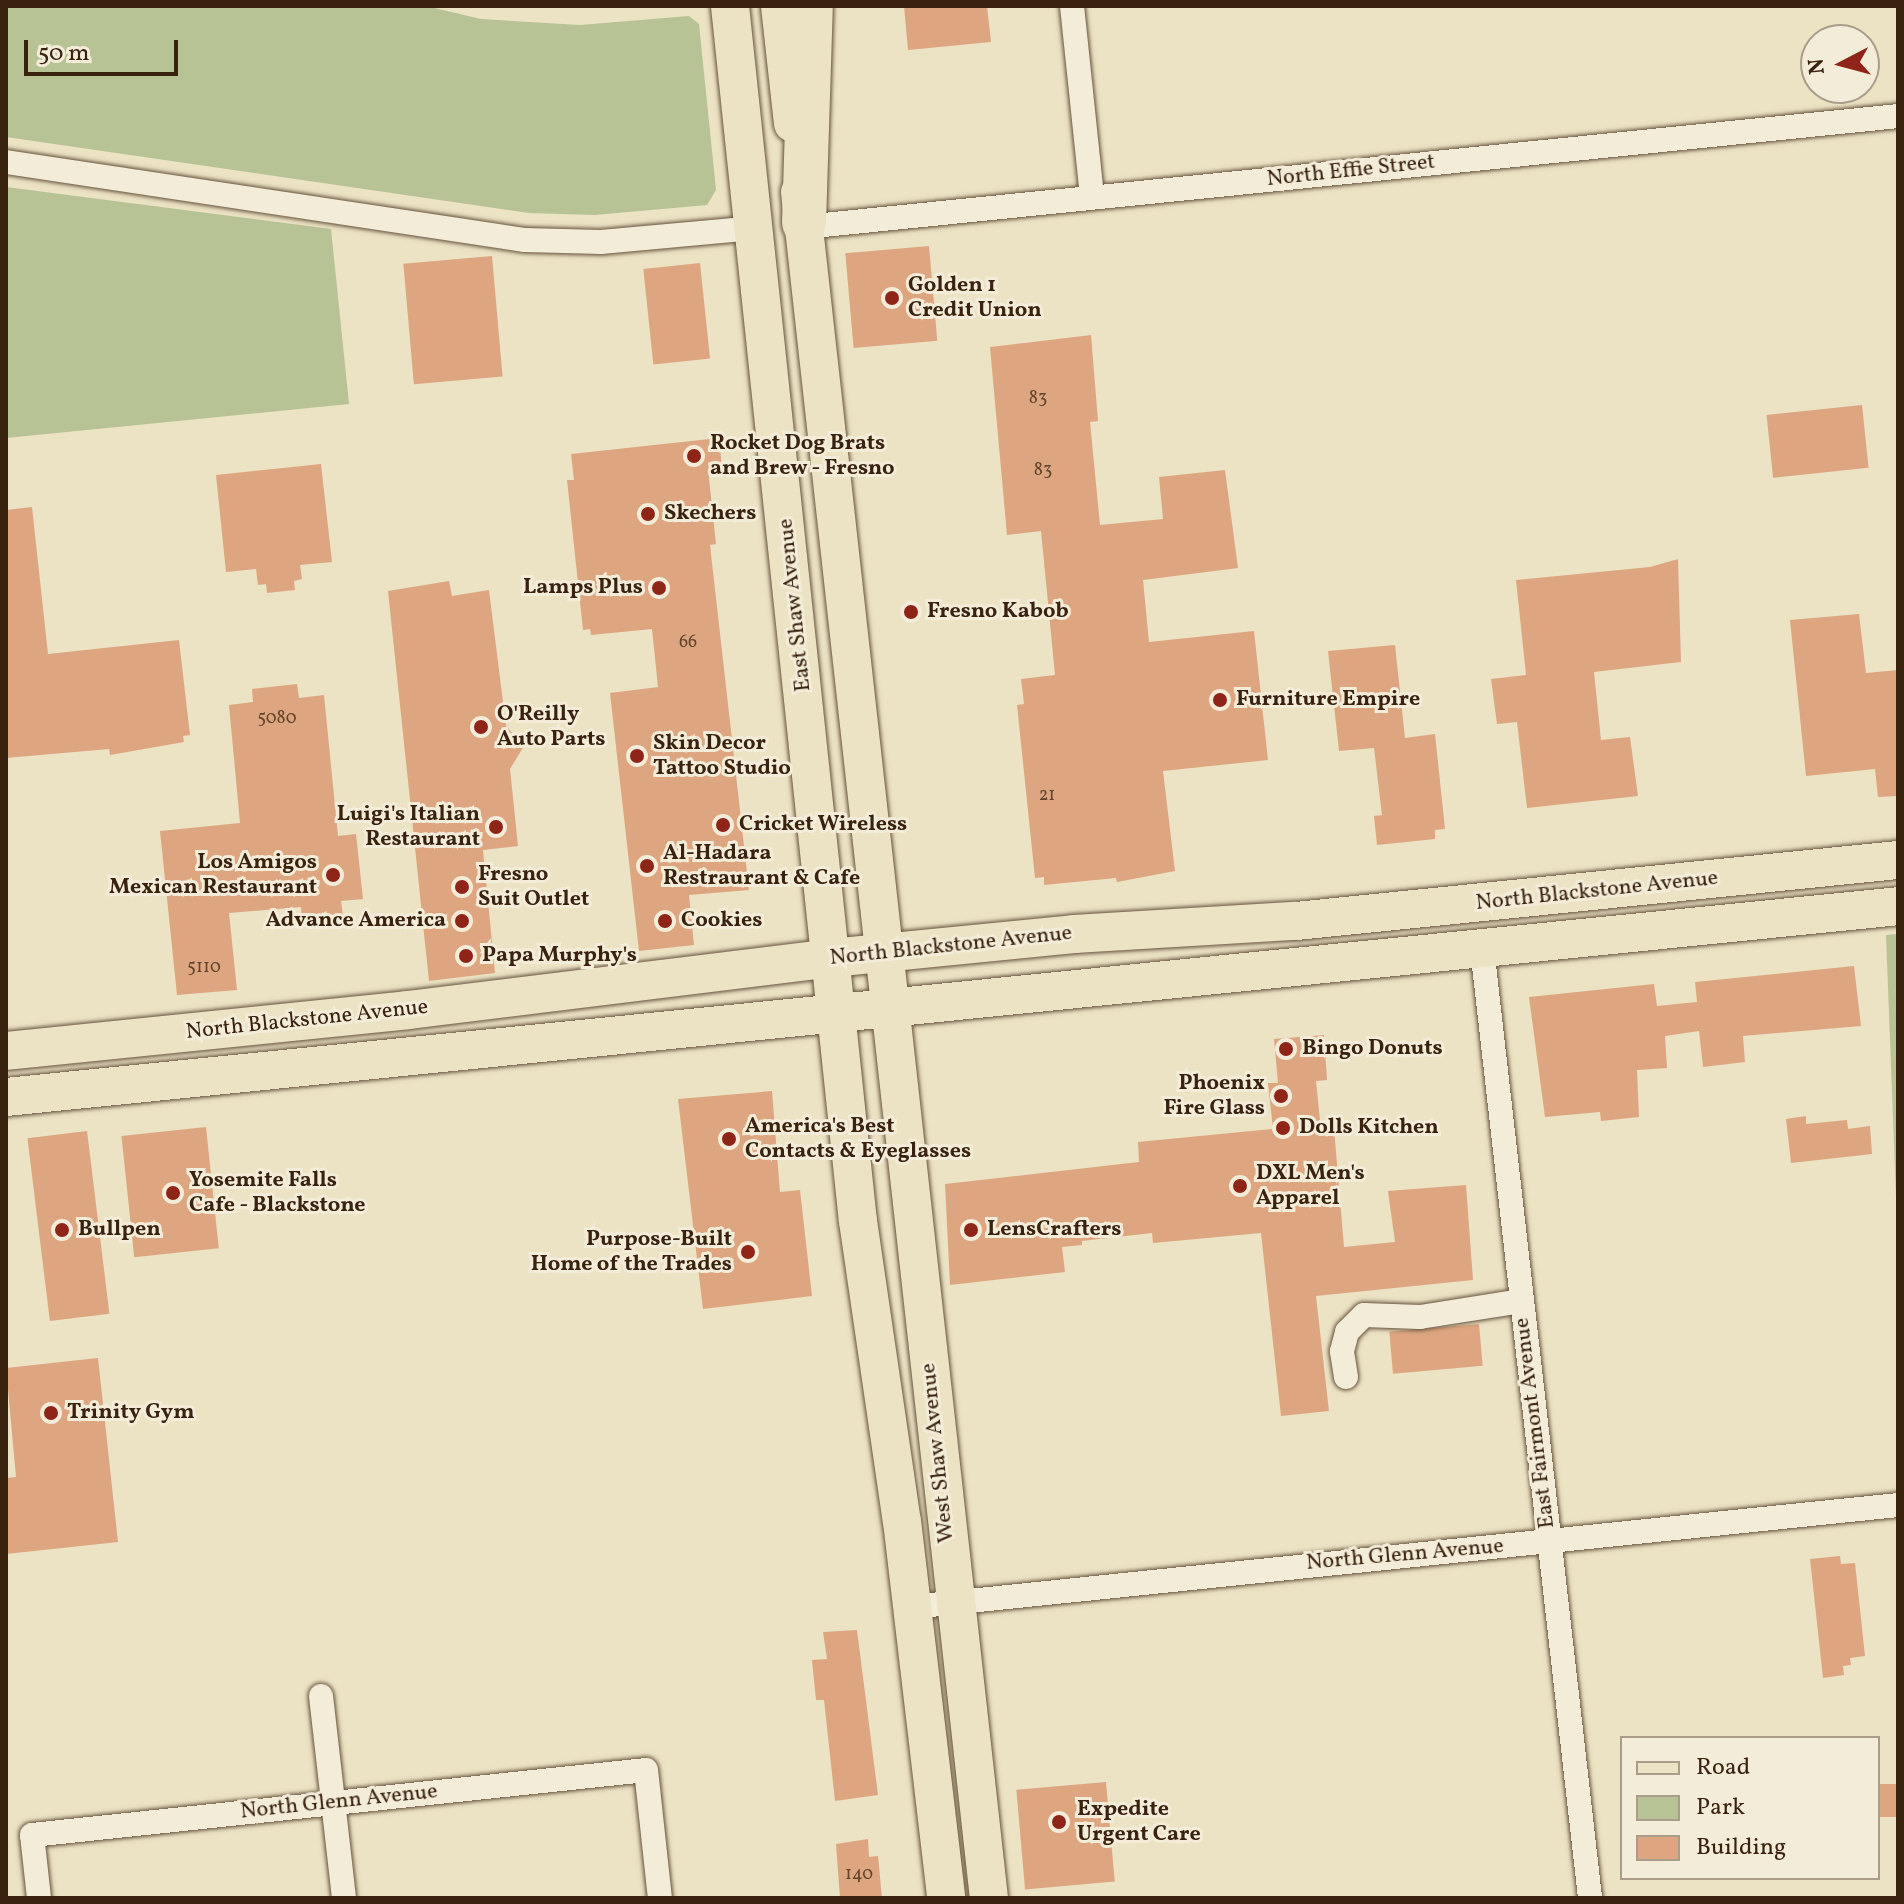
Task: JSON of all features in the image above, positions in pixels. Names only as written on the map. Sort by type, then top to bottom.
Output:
[{"type":"highway","points":[[804,225],[811,6]]},
{"type":"main road","name":"East Shaw Avenue","points":[[730,6],[837,1013]]},
{"type":"main road","points":[[737,6],[768,135],[777,202],[790,221],[804,225]]},
{"type":"main road","points":[[780,6],[820,376],[863,722],[891,1008]]},
{"type":"main road","points":[[756,228],[778,238],[793,350],[820,376]]},
{"type":"main road","name":"North Blackstone Avenue","points":[[6,1051],[408,1010],[831,958],[1475,903],[1898,860]]},
{"type":"main road","points":[[1482,948],[1491,932],[1505,922],[1627,908],[1650,885]]},
{"type":"main road","points":[[1222,974],[1261,950],[1456,930],[1467,924],[1475,903]]},
{"type":"main road","name":"North Blackstone Avenue","points":[[6,1097],[1898,906]]},
{"type":"main road","name":"West Shaw Avenue","points":[[891,1008],[989,1898]]},
{"type":"main road","name":"West Shaw Avenue","points":[[837,1013],[864,1274],[911,1607],[946,1898]]},
{"type":"street","points":[[1072,6],[1092,197]]},
{"type":"street","name":"North Effie Street","points":[[804,225],[1898,116]]},
{"type":"street","points":[[6,162],[525,240],[601,242],[756,228]]},
{"type":"street","name":"East Fairmont Avenue","points":[[1482,948],[1590,1898]]},
{"type":"street","points":[[1346,1377],[1342,1351],[1347,1332],[1364,1315],[1420,1317],[1521,1301]]},
{"type":"street","name":"North Glenn Avenue","points":[[911,1607],[1898,1505]]},
{"type":"street","points":[[321,1696],[344,1898]]},
{"type":"street","name":"North Glenn Avenue","points":[[39,1898],[32,1835],[646,1770],[660,1898]]},
{"type":"green space","points":[[6,6],[426,6],[481,19],[580,25],[689,16],[699,24],[716,190],[707,205],[595,215],[529,213],[6,137]]},
{"type":"green space","points":[[6,187],[331,229],[349,404],[6,438]]},
{"type":"green space","points":[[1898,934],[1898,1196],[1896,1196],[1886,935]]},
{"type":"building","points":[[904,6],[987,6],[991,42],[908,50]]},
{"type":"building","name":"Golden 1 Credit Union","points":[[929,246],[937,341],[854,348],[845,253]]},
{"type":"building","points":[[492,256],[503,377],[414,384],[403,264]]},
{"type":"building","points":[[700,263],[710,358],[653,364],[643,269]]},
{"type":"building","points":[[1091,335],[1098,421],[1090,422],[1100,525],[1163,519],[1159,477],[1225,470],[1238,568],[1143,580],[1149,642],[1254,631],[1268,760],[1163,771],[1175,871],[1117,882],[1116,878],[1044,885],[1044,877],[1035,878],[1017,705],[1024,704],[1021,679],[1055,675],[1041,531],[1007,535],[990,347]]},
{"type":"building","points":[[1862,405],[1869,468],[1773,478],[1767,415]]},
{"type":"building","points":[[719,438],[722,468],[708,469],[716,544],[710,545],[749,890],[689,895],[694,945],[639,951],[610,693],[658,687],[652,629],[591,635],[590,629],[583,630],[567,480],[574,480],[571,454]]},
{"type":"building","points":[[321,464],[332,562],[300,565],[302,579],[294,581],[295,590],[267,593],[266,584],[258,585],[256,569],[226,572],[216,475]]},
{"type":"building","points":[[32,507],[48,654],[179,640],[190,735],[183,736],[184,742],[110,755],[109,749],[6,758],[6,510]]},
{"type":"building","points":[[1678,559],[1681,662],[1594,672],[1601,740],[1630,737],[1638,796],[1527,808],[1517,722],[1497,724],[1491,679],[1526,675],[1516,580],[1650,567]]},
{"type":"building","points":[[449,581],[452,596],[489,590],[506,726],[524,746],[510,769],[518,846],[483,850],[495,973],[429,981],[388,591]]},
{"type":"building","points":[[1859,614],[1866,673],[1898,670],[1898,796],[1878,797],[1875,769],[1806,776],[1790,620]]},
{"type":"building","points":[[1395,645],[1405,738],[1435,734],[1445,829],[1435,830],[1435,839],[1377,845],[1374,816],[1382,815],[1374,748],[1339,751],[1328,651]]},
{"type":"building","points":[[297,684],[299,698],[324,695],[338,836],[356,834],[363,899],[341,901],[343,916],[302,920],[301,907],[229,913],[237,990],[177,995],[160,831],[240,823],[229,705],[253,702],[252,689]]},
{"type":"building","points":[[1854,966],[1861,1026],[1743,1036],[1745,1062],[1703,1067],[1699,1031],[1665,1036],[1667,1068],[1637,1070],[1639,1117],[1601,1121],[1600,1112],[1545,1117],[1529,997],[1654,984],[1657,1006],[1697,1002],[1695,982]]},
{"type":"building","points":[[1324,1035],[1327,1080],[1316,1081],[1321,1130],[1334,1128],[1344,1247],[1395,1242],[1388,1191],[1466,1185],[1473,1280],[1316,1296],[1329,1411],[1281,1416],[1261,1233],[1153,1243],[1152,1233],[1082,1241],[1082,1245],[1062,1247],[1065,1272],[950,1285],[945,1184],[1139,1162],[1138,1142],[1273,1129],[1268,1083],[1278,1083],[1274,1039]]},
{"type":"building","points":[[772,1091],[780,1192],[800,1190],[812,1296],[703,1309],[678,1099]]},
{"type":"building","points":[[1806,1116],[1806,1124],[1847,1120],[1848,1129],[1870,1126],[1872,1154],[1791,1163],[1786,1119]]},
{"type":"building","points":[[206,1127],[219,1248],[134,1257],[121,1136]]},
{"type":"building","points":[[87,1131],[109,1314],[50,1321],[27,1138]]},
{"type":"building","points":[[1479,1324],[1483,1366],[1393,1374],[1389,1332]]},
{"type":"building","points":[[98,1358],[118,1542],[6,1554],[6,1478],[16,1477],[6,1368]]},
{"type":"building","points":[[1840,1556],[1841,1564],[1855,1563],[1865,1656],[1850,1658],[1851,1665],[1843,1666],[1844,1675],[1823,1678],[1810,1559]]},
{"type":"building","points":[[857,1630],[878,1795],[835,1801],[824,1700],[816,1700],[812,1660],[827,1659],[823,1632]]},
{"type":"building","points":[[1106,1782],[1115,1882],[1025,1889],[1016,1790]]},
{"type":"building","points":[[1880,1784],[1898,1784],[1898,1817],[1880,1817]]},
{"type":"building","points":[[868,1839],[869,1857],[878,1856],[882,1898],[840,1898],[836,1844]]},
{"type":"place","name":"Golden 1 Credit Union","points":[[892,298]]},
{"type":"place","name":"Rocket Dog Brats and Brew - Fresno","points":[[694,456]]},
{"type":"place","name":"Skechers","points":[[648,514]]},
{"type":"place","name":"Lamps Plus","points":[[659,588]]},
{"type":"place","name":"Fresno Kabob","points":[[911,612]]},
{"type":"place","name":"Furniture Empire","points":[[1220,700]]},
{"type":"place","name":"O'Reilly Auto Parts","points":[[481,727]]},
{"type":"place","name":"Skin Decor Tattoo Studio","points":[[637,756]]},
{"type":"place","name":"Cricket Wireless","points":[[723,825]]},
{"type":"place","name":"Luigi's Italian Restaurant","points":[[496,827]]},
{"type":"place","name":"Al-Hadara Restraurant & Cafe","points":[[647,866]]},
{"type":"place","name":"Los Amigos Mexican Restaurant","points":[[333,875]]},
{"type":"place","name":"Fresno Suit Outlet","points":[[462,887]]},
{"type":"place","name":"Advance America","points":[[462,921]]},
{"type":"place","name":"Cookies","points":[[665,921]]},
{"type":"place","name":"Papa Murphy's","points":[[466,956]]},
{"type":"place","name":"Bingo Donuts","points":[[1286,1049]]},
{"type":"place","name":"Phoenix Fire Glass","points":[[1281,1096]]},
{"type":"place","name":"Dolls Kitchen","points":[[1283,1128]]},
{"type":"place","name":"America's Best Contacts & Eyeglasses","points":[[729,1139]]},
{"type":"place","name":"DXL Men's Apparel","points":[[1240,1186]]},
{"type":"place","name":"Yosemite Falls Cafe - Blackstone","points":[[173,1193]]},
{"type":"place","name":"Bullpen","points":[[62,1230]]},
{"type":"place","name":"LensCrafters","points":[[971,1230]]},
{"type":"place","name":"Purpose-Built Home of the Trades","points":[[748,1252]]},
{"type":"place","name":"Trinity Gym","points":[[51,1413]]},
{"type":"place","name":"Expedite Urgent Care","points":[[1059,1822]]}]
